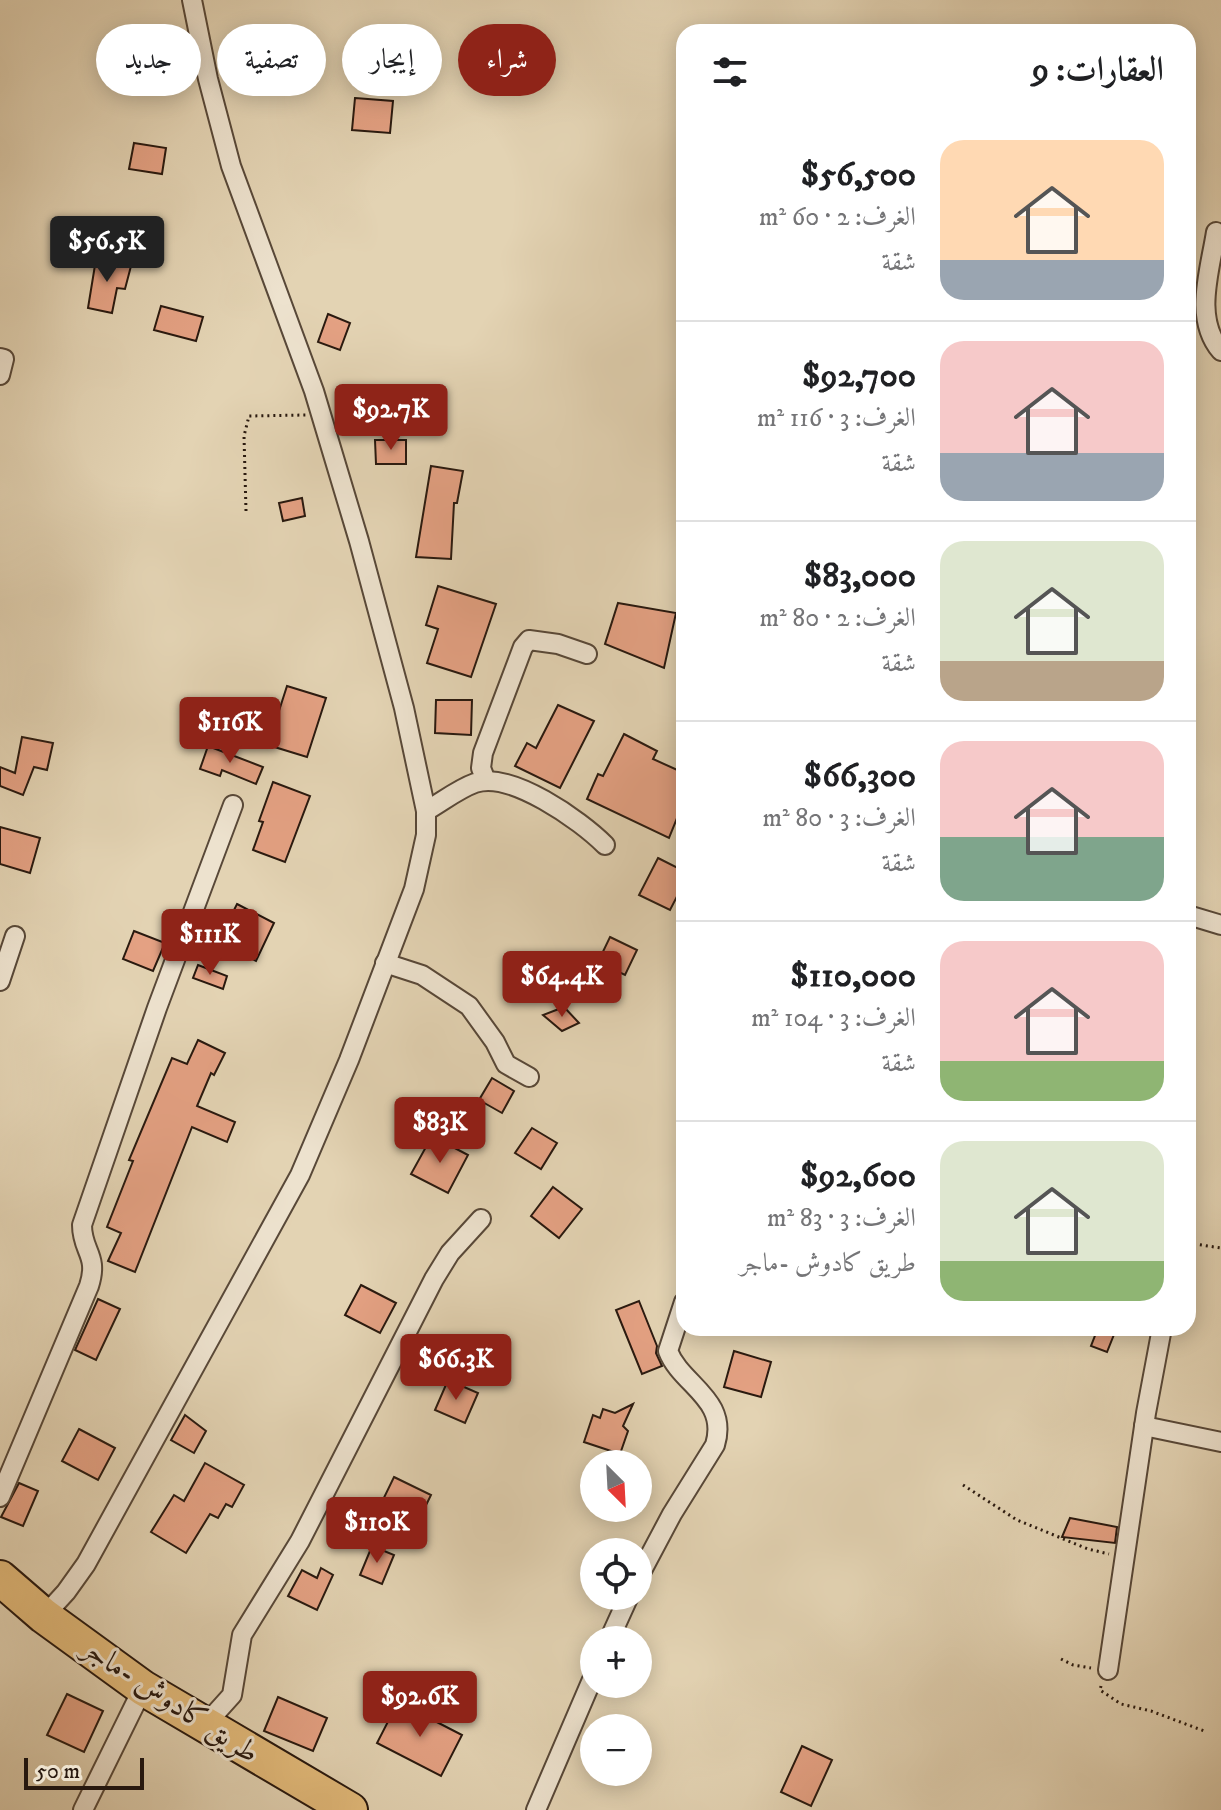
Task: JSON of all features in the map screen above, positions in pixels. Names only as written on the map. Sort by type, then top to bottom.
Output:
[{"type":"highway","name":"طريق كادوش -ماجر","points":[[0,1578],[44,1616],[143,1688],[341,1808]]},
{"type":"street","points":[[44,1616],[86,1564],[300,1175],[349,1060],[414,889],[426,835],[426,811],[400,694],[355,526],[322,415],[231,166],[208,79],[192,0]]},
{"type":"street","points":[[1216,232],[1205,302],[1206,325],[1221,351]]},
{"type":"street","points":[[0,358],[4,359],[0,375]]},
{"type":"street","points":[[486,781],[481,768],[483,753],[523,647],[529,640],[538,640],[587,654]]},
{"type":"street","points":[[426,811],[461,790],[486,781],[537,796],[587,827],[605,845]]},
{"type":"street","points":[[0,1497],[89,1286],[94,1264],[82,1235],[82,1225],[157,1008],[233,805]]},
{"type":"street","points":[[1196,917],[1221,925]]},
{"type":"street","points":[[0,981],[15,936]]},
{"type":"street","points":[[385,963],[422,975],[469,1006],[495,1042],[506,1064],[529,1077]]},
{"type":"street","points":[[205,1725],[232,1695],[242,1635],[300,1541],[434,1279],[450,1253],[481,1219]]},
{"type":"street","points":[[652,1552],[715,1445],[719,1433],[714,1411],[668,1351],[676,1326]]},
{"type":"street","points":[[1108,1670],[1161,1336]]},
{"type":"street","points":[[1144,1426],[1221,1442]]},
{"type":"street","points":[[83,1810],[143,1688]]},
{"type":"street","points":[[536,1810],[584,1698]]},
{"type":"path","points":[[246,511],[244,436],[249,416],[322,415]]},
{"type":"path","points":[[1196,1244],[1221,1248]]},
{"type":"path","points":[[963,1485],[1017,1520],[1088,1549],[1125,1558]]},
{"type":"path","points":[[1061,1659],[1073,1665],[1108,1670],[1100,1690],[1121,1704],[1151,1711],[1207,1732]]},
{"type":"building","points":[[355,98],[393,101],[390,133],[352,130]]},
{"type":"building","points":[[134,143],[166,148],[162,174],[129,169]]},
{"type":"building","points":[[96,259],[131,266],[125,289],[117,288],[112,313],[88,308]]},
{"type":"building","points":[[161,306],[203,317],[196,341],[154,330]]},
{"type":"building","points":[[328,314],[350,323],[340,350],[318,342]]},
{"type":"building","points":[[375,440],[406,440],[406,464],[376,464]]},
{"type":"building","points":[[431,466],[463,471],[457,503],[454,503],[451,559],[416,557]]},
{"type":"building","points":[[302,498],[305,516],[283,521],[279,503]]},
{"type":"building","points":[[438,586],[496,604],[471,677],[427,663],[438,629],[426,625]]},
{"type":"building","points":[[618,603],[676,613],[664,668],[605,644]]},
{"type":"building","points":[[287,686],[326,698],[307,757],[268,745]]},
{"type":"building","points":[[436,700],[472,700],[471,735],[435,733]]},
{"type":"building","points":[[558,705],[594,721],[560,788],[515,766],[527,743],[536,748]]},
{"type":"building","points":[[624,734],[657,751],[653,759],[676,769],[676,821],[669,838],[587,799],[598,774],[603,776]]},
{"type":"building","points":[[22,737],[53,743],[47,770],[34,767],[23,795],[0,786],[0,767],[15,773]]},
{"type":"building","points":[[208,746],[263,767],[256,784],[222,770],[220,776],[200,769]]},
{"type":"building","points":[[273,782],[310,796],[285,862],[253,850],[263,822],[259,821]]},
{"type":"building","points":[[0,827],[40,838],[30,873],[0,864]]},
{"type":"building","points":[[658,858],[676,867],[676,898],[670,910],[639,895]]},
{"type":"building","points":[[237,904],[274,923],[256,961],[218,942]]},
{"type":"building","points":[[134,931],[165,943],[153,971],[123,959]]},
{"type":"building","points":[[610,937],[637,950],[625,975],[598,962]]},
{"type":"building","points":[[198,965],[227,976],[223,989],[193,978]]},
{"type":"building","points":[[564,1007],[579,1023],[562,1031],[543,1015]]},
{"type":"building","points":[[198,1040],[225,1053],[214,1075],[211,1073],[197,1106],[235,1122],[227,1142],[192,1127],[135,1272],[108,1261],[121,1233],[107,1227],[133,1161],[129,1160],[172,1058],[187,1064]]},
{"type":"building","points":[[492,1078],[514,1091],[502,1113],[479,1100]]},
{"type":"building","points":[[532,1128],[557,1143],[541,1169],[515,1153]]},
{"type":"building","points":[[432,1136],[468,1155],[448,1193],[411,1174]]},
{"type":"building","points":[[553,1187],[582,1209],[559,1238],[531,1216]]},
{"type":"building","points":[[361,1285],[396,1303],[380,1333],[345,1315]]},
{"type":"building","points":[[98,1299],[120,1309],[96,1360],[75,1350]]},
{"type":"building","points":[[639,1301],[662,1366],[642,1374],[616,1310]]},
{"type":"building","points":[[1095,1336],[1113,1336],[1107,1352],[1091,1346]]},
{"type":"building","points":[[734,1351],[771,1362],[761,1397],[724,1387]]},
{"type":"building","points":[[448,1380],[478,1393],[465,1423],[435,1410]]},
{"type":"building","points":[[633,1404],[623,1426],[628,1431],[621,1450],[608,1450],[584,1442],[593,1415],[600,1418],[603,1409],[615,1413]]},
{"type":"building","points":[[185,1415],[206,1431],[194,1453],[171,1440]]},
{"type":"building","points":[[79,1429],[115,1448],[98,1480],[62,1461]]},
{"type":"building","points":[[205,1463],[244,1485],[232,1507],[226,1504],[218,1518],[210,1514],[186,1553],[151,1532],[174,1495],[184,1501]]},
{"type":"building","points":[[394,1477],[431,1495],[414,1530],[377,1512]]},
{"type":"building","points":[[19,1483],[38,1491],[23,1526],[1,1517]]},
{"type":"building","points":[[1070,1518],[1117,1527],[1115,1543],[1062,1537]]},
{"type":"building","points":[[372,1546],[394,1555],[382,1584],[360,1575]]},
{"type":"building","points":[[321,1568],[333,1575],[317,1610],[288,1596],[302,1570],[317,1578]]},
{"type":"building","points":[[67,1694],[103,1711],[84,1752],[47,1735]]},
{"type":"building","points":[[278,1697],[327,1718],[313,1751],[264,1731]]},
{"type":"building","points":[[398,1702],[462,1735],[441,1776],[377,1743]]},
{"type":"building","points":[[802,1746],[832,1760],[811,1806],[781,1792]]}]
